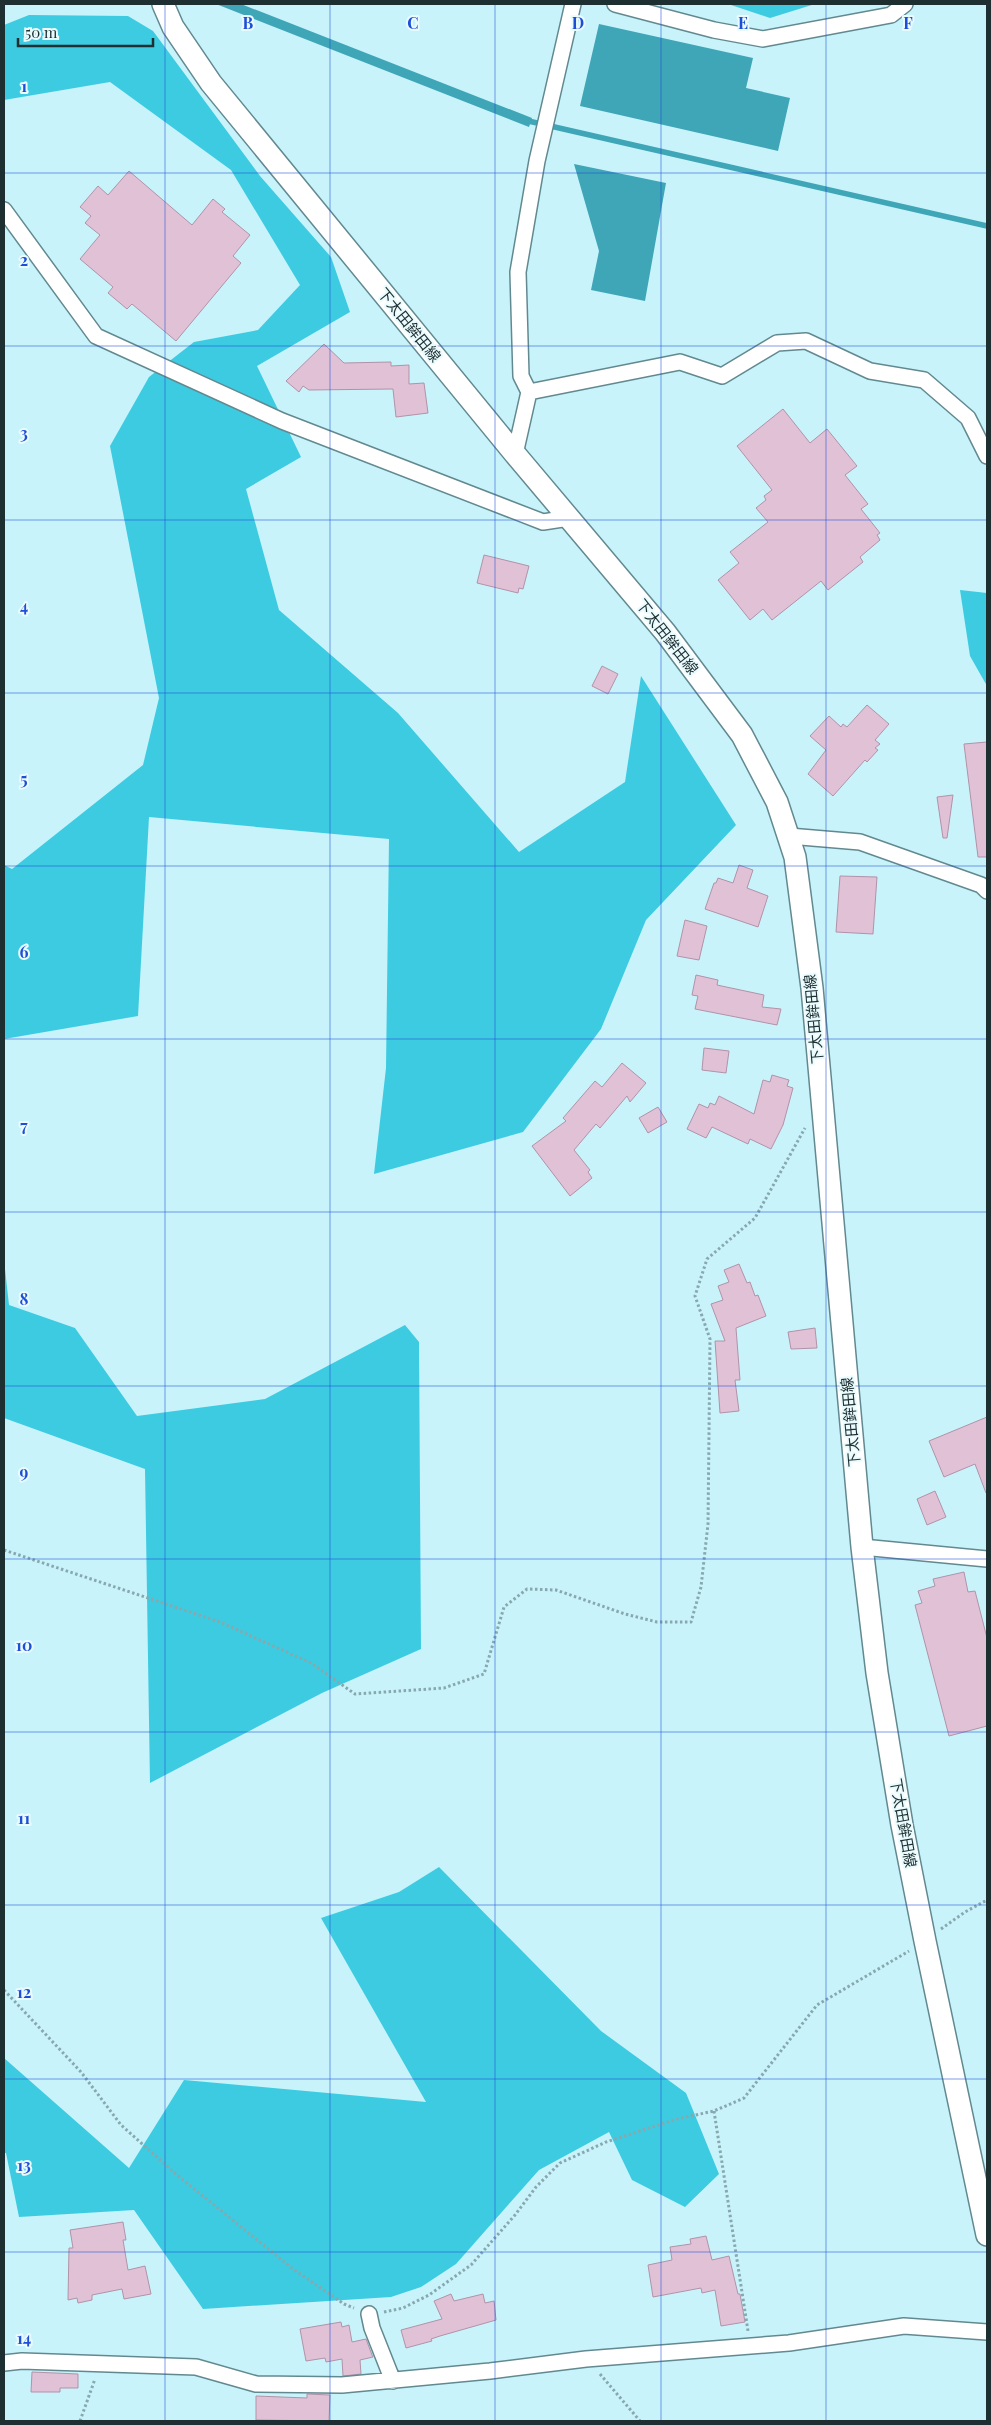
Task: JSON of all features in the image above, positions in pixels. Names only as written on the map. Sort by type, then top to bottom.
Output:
[{"type":"main road","name":"下太田鉾田線","points":[[163,4],[174,27],[211,83],[515,454],[665,632],[742,735],[777,802],[789,836],[802,903],[812,988],[862,1547],[877,1673],[902,1825],[987,2236]]},
{"type":"street","points":[[515,454],[529,392],[521,376],[518,272],[537,161],[556,70],[573,4]]},
{"type":"street","points":[[615,4],[714,30],[763,39],[891,15],[905,4]]},
{"type":"street","points":[[4,210],[96,336],[282,421],[543,522],[569,518]]},
{"type":"street","points":[[529,392],[680,362],[722,376],[777,343],[806,341],[870,371],[924,380],[968,418],[987,456]]},
{"type":"street","points":[[789,836],[860,842],[981,885],[987,891]]},
{"type":"street","points":[[862,1547],[987,1558]]},
{"type":"street","points":[[369,2314],[372,2328],[393,2381]]},
{"type":"street","points":[[4,2363],[22,2361],[196,2367],[256,2384],[342,2385],[586,2359],[790,2342],[904,2326],[987,2332]]},
{"type":"path","points":[[4,1550],[220,1622],[311,1663],[355,1694],[444,1688],[484,1674],[504,1607],[527,1590],[556,1590],[625,1614],[657,1622],[690,1622],[701,1587],[708,1524],[710,1339],[695,1296],[707,1259],[755,1218],[821,1099]]},
{"type":"path","points":[[4,1990],[81,2072],[121,2125],[177,2175],[293,2270],[344,2304],[369,2314],[403,2308],[429,2295],[471,2265],[515,2215],[536,2187],[560,2164],[606,2142],[677,2119],[714,2111],[744,2098],[817,2005],[925,1941],[965,1912],[987,1900]]},
{"type":"path","points":[[714,2111],[751,2345]]},
{"type":"path","points":[[586,2359],[640,2421]]},
{"type":"path","points":[[80,2421],[100,2364]]},
{"type":"shaded area","points":[[216,4],[241,4],[532,118],[529,127]]},
{"type":"shaded area","points":[[728,4],[815,4],[770,18]]},
{"type":"shaded area","points":[[29,15],[128,16],[153,31],[260,176],[331,257],[350,312],[257,366],[301,457],[246,489],[279,610],[398,713],[519,852],[625,782],[641,676],[736,825],[646,920],[601,1029],[523,1132],[374,1174],[386,1068],[389,839],[149,817],[138,1016],[4,1039],[4,865],[12,869],[143,765],[159,698],[110,446],[149,377],[194,342],[258,330],[300,285],[231,170],[110,82],[4,100],[4,25]]},
{"type":"shaded area","points":[[599,24],[753,58],[746,88],[790,98],[778,151],[580,106]]},
{"type":"shaded area","points":[[574,164],[666,183],[645,301],[591,290],[599,251]]},
{"type":"shaded area","points":[[960,590],[987,593],[987,686],[970,656]]},
{"type":"shaded area","points":[[4,1260],[9,1305],[75,1328],[137,1416],[265,1399],[405,1325],[419,1342],[421,1649],[322,1693],[150,1783],[145,1469],[4,1418]]},
{"type":"shaded area","points":[[439,1867],[601,2031],[686,2093],[719,2174],[685,2207],[632,2180],[609,2132],[539,2170],[456,2264],[421,2287],[391,2297],[203,2309],[134,2210],[19,2217],[6,2153],[4,2153],[4,2058],[129,2168],[184,2080],[426,2102],[321,1918],[399,1892]]},
{"type":"building","points":[[129,171],[192,225],[213,199],[225,209],[222,212],[250,235],[233,256],[241,263],[176,341],[132,304],[127,309],[108,293],[113,287],[80,259],[100,235],[85,223],[91,216],[80,207],[98,186],[108,195]]},
{"type":"building","points":[[324,344],[344,363],[391,362],[391,366],[409,365],[409,384],[424,383],[428,413],[396,417],[393,389],[309,390],[303,386],[299,392],[286,381]]},
{"type":"building","points":[[783,409],[810,443],[827,429],[857,466],[845,475],[868,504],[861,509],[880,533],[877,535],[880,540],[860,557],[863,562],[828,590],[821,581],[772,620],[763,609],[750,620],[718,580],[739,563],[730,552],[768,522],[756,508],[766,500],[764,496],[772,490],[737,446]]},
{"type":"building","points":[[484,555],[529,566],[523,589],[519,588],[518,593],[477,583]]},
{"type":"building","points":[[602,666],[618,674],[608,694],[592,686]]},
{"type":"building","points":[[867,705],[889,724],[875,740],[880,744],[875,748],[878,750],[867,762],[865,760],[833,796],[808,774],[826,750],[810,736],[829,716],[841,727],[843,724],[847,727]]},
{"type":"building","points":[[987,742],[987,857],[978,857],[964,744]]},
{"type":"building","points":[[953,795],[947,838],[943,838],[937,797]]},
{"type":"building","points":[[739,865],[753,870],[747,888],[768,896],[758,927],[705,909],[714,883],[716,883],[718,878],[733,883]]},
{"type":"building","points":[[840,876],[877,877],[873,934],[836,932]]},
{"type":"building","points":[[685,920],[707,926],[699,960],[677,956]]},
{"type":"building","points":[[696,975],[718,980],[717,985],[764,995],[762,1007],[781,1009],[777,1025],[695,1009],[698,996],[692,995]]},
{"type":"building","points":[[704,1048],[729,1051],[726,1073],[702,1070]]},
{"type":"building","points":[[622,1063],[646,1083],[630,1102],[627,1096],[600,1128],[596,1124],[574,1150],[590,1170],[588,1172],[592,1178],[570,1196],[532,1146],[566,1121],[563,1118],[595,1081],[602,1087]]},
{"type":"building","points":[[772,1075],[789,1080],[787,1086],[793,1088],[783,1125],[771,1149],[750,1139],[748,1144],[712,1127],[706,1138],[687,1129],[699,1104],[708,1108],[710,1103],[715,1105],[719,1096],[754,1114],[763,1080],[770,1082]]},
{"type":"building","points":[[658,1107],[667,1122],[648,1133],[639,1118]]},
{"type":"building","points":[[739,1264],[747,1283],[750,1282],[755,1296],[758,1295],[766,1316],[736,1328],[740,1380],[735,1380],[739,1411],[720,1413],[715,1341],[725,1341],[711,1304],[723,1300],[718,1286],[729,1282],[724,1270]]},
{"type":"building","points":[[815,1328],[817,1348],[791,1349],[788,1332]]},
{"type":"building","points":[[987,1417],[986,1493],[975,1464],[944,1477],[929,1441]]},
{"type":"building","points":[[935,1491],[946,1517],[927,1525],[917,1499]]},
{"type":"building","points":[[964,1572],[968,1592],[975,1591],[987,1638],[987,1726],[949,1736],[915,1605],[922,1603],[918,1591],[935,1586],[933,1579]]},
{"type":"building","points":[[123,2222],[126,2240],[123,2240],[128,2270],[145,2266],[151,2294],[124,2299],[122,2289],[92,2295],[92,2300],[78,2303],[77,2298],[68,2300],[69,2248],[73,2248],[70,2230]]},
{"type":"building","points":[[706,2236],[712,2260],[729,2256],[738,2294],[740,2294],[745,2322],[721,2326],[715,2290],[702,2293],[701,2288],[653,2297],[648,2265],[672,2260],[670,2247],[691,2244],[690,2239]]},
{"type":"building","points":[[451,2294],[454,2301],[483,2294],[485,2303],[494,2301],[496,2320],[406,2348],[401,2330],[442,2319],[434,2301]]},
{"type":"building","points":[[341,2322],[342,2327],[349,2325],[352,2342],[366,2339],[373,2357],[360,2360],[361,2374],[343,2376],[342,2359],[326,2362],[325,2358],[306,2361],[300,2329]]},
{"type":"building","points":[[32,2372],[78,2374],[78,2388],[60,2388],[60,2392],[31,2392]]},
{"type":"building","points":[[307,2394],[330,2395],[329,2421],[256,2420],[256,2396],[307,2398]]},
{"type":"waterway","points":[[524,120],[987,226]]}]
